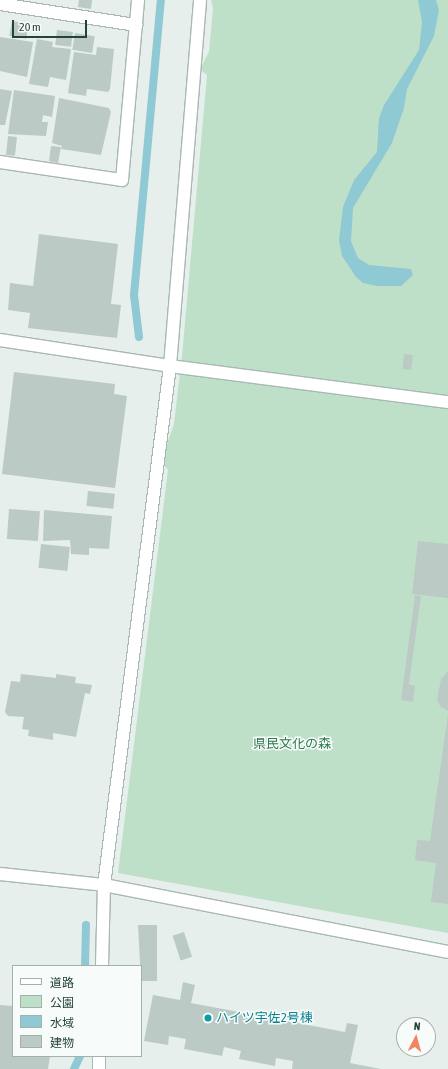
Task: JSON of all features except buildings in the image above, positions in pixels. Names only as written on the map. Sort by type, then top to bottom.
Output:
[{"type":"street","points":[[0,162],[122,180],[138,0]]},
{"type":"street","points":[[102,965],[104,885],[170,366],[200,0]]},
{"type":"street","points":[[0,4],[136,25]]},
{"type":"street","points":[[0,340],[170,366],[448,402]]},
{"type":"street","points":[[0,874],[104,885],[448,952]]},
{"type":"street","points":[[99,1057],[99,1069]]},
{"type":"green space","name":"県民文化の森","points":[[211,0],[448,0],[448,933],[118,873],[168,470],[161,461],[174,424],[182,356],[207,75],[200,69],[209,52],[213,8]]},
{"type":"water","points":[[418,0],[436,0],[439,10],[434,36],[407,89],[404,108],[392,143],[353,208],[351,241],[358,258],[369,265],[411,269],[413,275],[401,286],[377,286],[363,283],[356,277],[342,256],[339,240],[343,207],[354,180],[377,152],[379,118],[384,105],[419,50],[422,22]]},
{"type":"waterway","points":[[139,337],[134,295],[161,0]]},
{"type":"waterway","points":[[85,965],[86,925]]},
{"type":"waterway","points":[[74,1069],[80,1057]]},
{"type":"place","name":"ハイツ宇佐2号棟","points":[[208,1018]]}]
